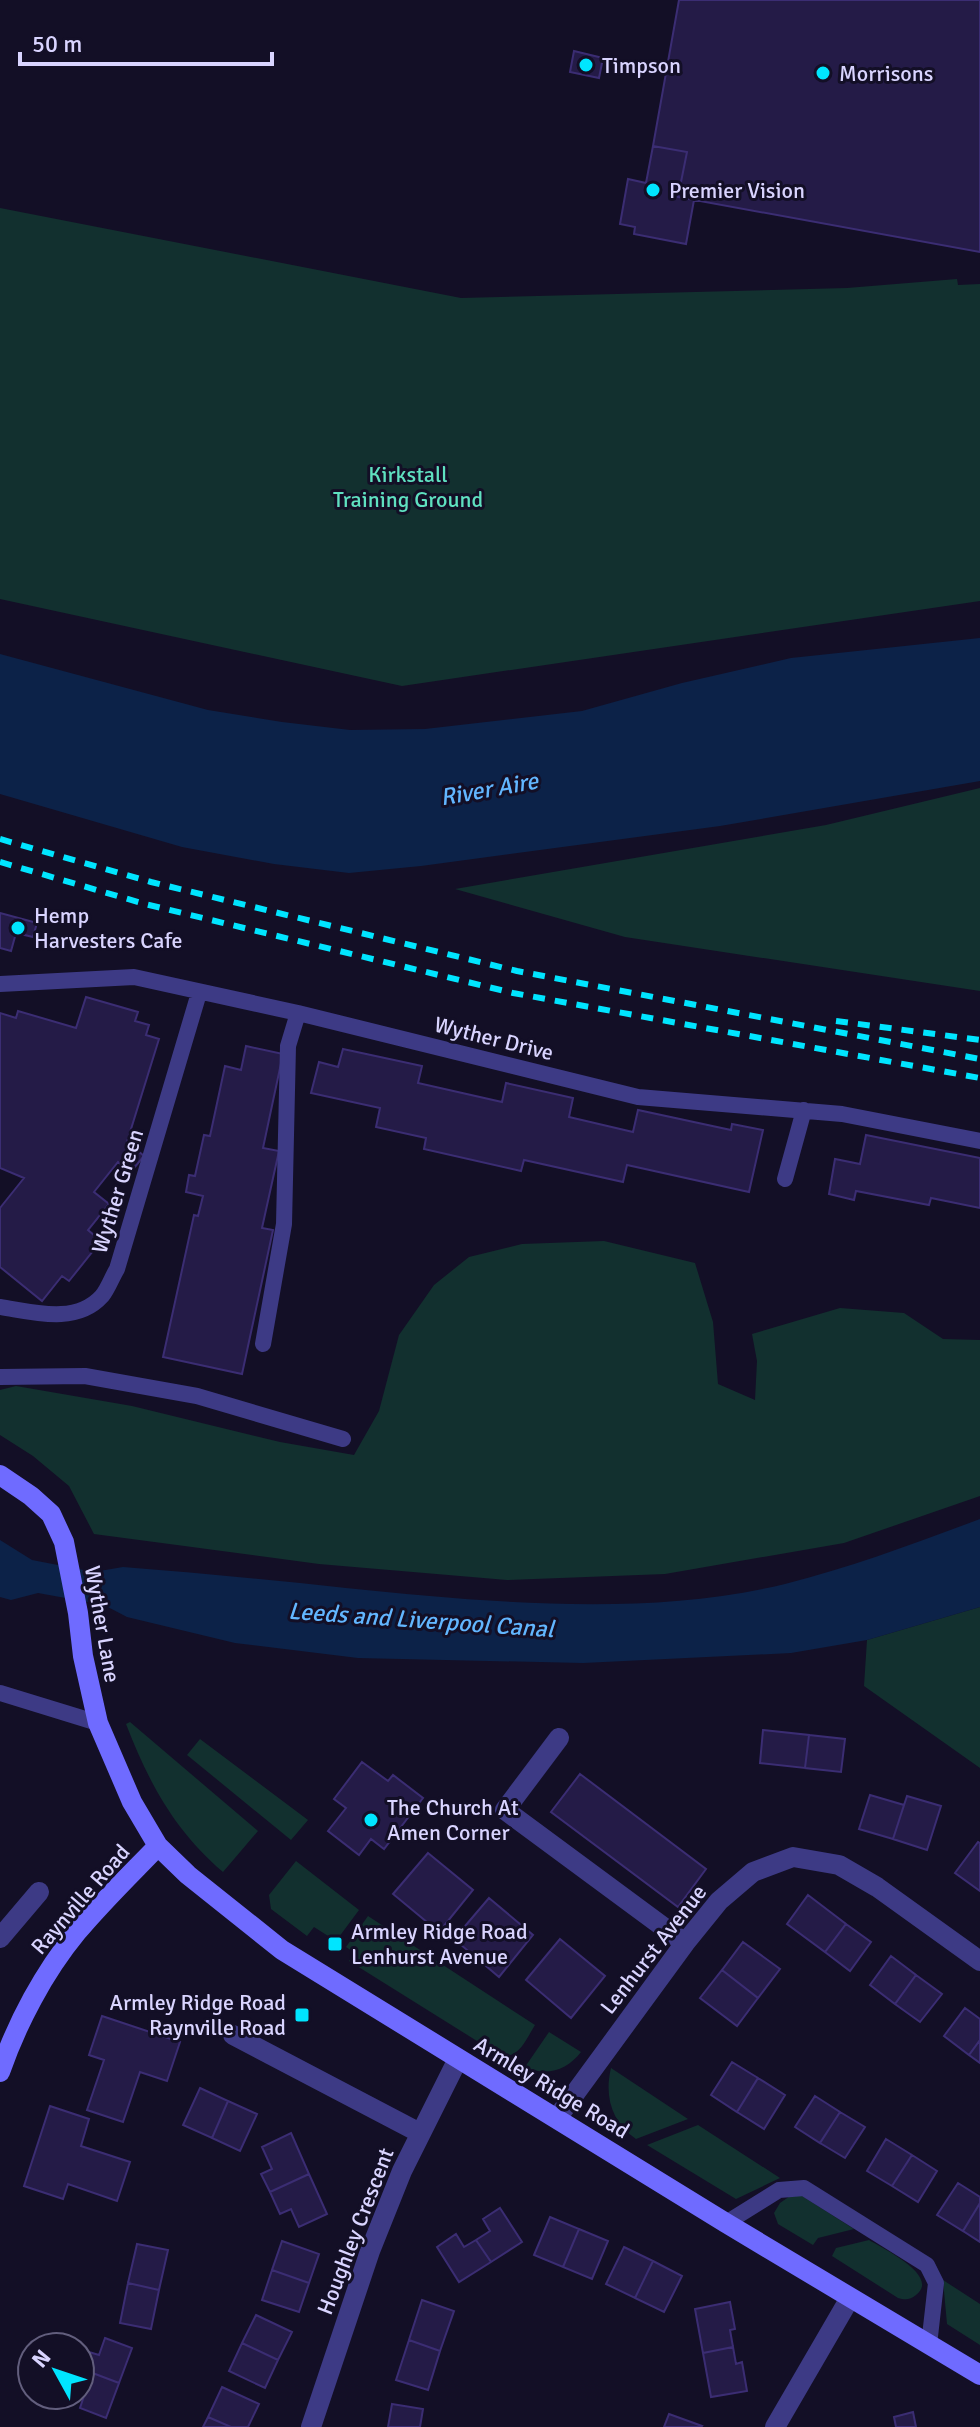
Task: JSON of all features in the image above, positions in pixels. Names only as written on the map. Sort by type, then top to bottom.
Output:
[{"type":"street","name":"Wyther Lane","points":[[0,1475],[51,1514],[64,1542],[98,1723],[132,1802]]},
{"type":"street","points":[[559,1738],[505,1810],[685,1943]]},
{"type":"street","name":"Armley Ridge Road","points":[[132,1802],[158,1846],[188,1875],[282,1950],[980,2375]]},
{"type":"street","name":"Raynville Road","points":[[0,2072],[49,1970],[78,1931],[158,1846]]},
{"type":"street","name":"Lenhurst Avenue","points":[[557,2118],[719,1901],[753,1872],[793,1857],[839,1865],[877,1887],[980,1961]]},
{"type":"street","points":[[0,1938],[39,1892]]},
{"type":"street","points":[[233,2035],[420,2133]]},
{"type":"street","name":"Houghley Crescent","points":[[311,2427],[370,2251],[402,2171],[458,2059]]},
{"type":"street","points":[[775,2427],[850,2298]]},
{"type":"lane","name":"Wyther Drive","points":[[0,984],[134,977],[298,1013],[638,1097],[842,1114],[980,1141]]},
{"type":"lane","name":"Wyther Green","points":[[0,1307],[58,1315],[86,1308],[102,1296],[117,1269],[199,993]]},
{"type":"lane","points":[[263,1344],[284,1224],[288,1046],[298,1013]]},
{"type":"lane","points":[[785,1179],[804,1110]]},
{"type":"lane","points":[[0,1377],[85,1376],[183,1393],[343,1439]]},
{"type":"lane","points":[[0,1693],[98,1723]]},
{"type":"lane","points":[[726,2223],[779,2190],[804,2188],[927,2265],[936,2283],[929,2345]]},
{"type":"green space","name":"Kirkstall Training Ground","points":[[0,208],[461,298],[847,288],[957,279],[958,285],[980,284],[980,601],[402,686],[0,599]]},
{"type":"green space","points":[[980,788],[980,991],[625,937],[455,889],[826,825]]},
{"type":"green space","points":[[604,1241],[695,1263],[713,1322],[718,1384],[755,1400],[757,1361],[752,1334],[840,1308],[904,1313],[943,1339],[980,1340],[980,1496],[844,1543],[665,1574],[507,1580],[319,1564],[94,1534],[69,1486],[33,1456],[0,1435],[0,1390],[16,1386],[132,1406],[280,1442],[354,1455],[379,1411],[399,1335],[434,1285],[469,1257],[522,1244]]},
{"type":"green space","points":[[980,1607],[980,1768],[864,1686],[867,1640]]},
{"type":"green space","points":[[130,1722],[258,1831],[223,1872],[190,1839],[165,1804],[135,1746],[126,1724]]},
{"type":"green space","points":[[200,1739],[308,1820],[291,1840],[187,1755]]},
{"type":"green space","points":[[296,1861],[359,1910],[336,1941],[314,1927],[307,1936],[271,1909],[269,1895]]},
{"type":"green space","points":[[368,1916],[535,2025],[518,2051],[501,2056],[349,1961],[355,1953],[346,1947]]},
{"type":"green space","points":[[549,2032],[581,2052],[556,2070],[541,2071],[525,2067]]},
{"type":"green space","points":[[611,2068],[688,2119],[636,2139],[621,2125],[612,2108],[609,2089]]},
{"type":"green space","points":[[698,2125],[780,2178],[736,2199],[647,2145]]},
{"type":"green space","points":[[790,2196],[802,2196],[854,2229],[818,2238],[813,2245],[778,2224],[774,2213],[780,2203]]},
{"type":"green space","points":[[869,2240],[916,2271],[922,2288],[916,2295],[907,2299],[898,2298],[832,2256],[836,2248]]},
{"type":"green space","points":[[943,2280],[980,2304],[980,2345],[947,2324]]},
{"type":"water","name":"River Aire","points":[[980,638],[980,781],[720,826],[349,873],[274,864],[182,847],[0,794],[0,654],[208,710],[350,730],[425,729],[582,711],[682,683],[791,658]]},
{"type":"water","name":"Leeds and Liverpool Canal","points":[[980,1519],[980,1607],[867,1640],[791,1653],[583,1663],[358,1658],[235,1643],[127,1617],[104,1605],[38,1593],[11,1600],[0,1597],[0,1540],[32,1560],[94,1572],[123,1567],[510,1602],[622,1604],[677,1601],[732,1595],[785,1584],[884,1554]]},
{"type":"building","name":"Morrisons","points":[[679,0],[980,0],[980,252],[678,197],[687,152],[653,146]]},
{"type":"building","name":"Timpson","points":[[574,51],[603,58],[599,78],[570,72]]},
{"type":"building","name":"Premier Vision","points":[[653,146],[687,152],[678,197],[694,200],[686,244],[634,234],[635,227],[620,224],[628,179],[646,183]]},
{"type":"building","name":"Hemp Harvesters Cafe","points":[[0,913],[37,923],[33,937],[16,933],[11,951],[0,948]]},
{"type":"building","points":[[86,997],[138,1012],[135,1021],[149,1025],[146,1035],[159,1039],[127,1142],[144,1156],[130,1173],[118,1162],[94,1192],[109,1204],[88,1230],[101,1241],[69,1281],[62,1276],[42,1301],[0,1267],[0,1208],[24,1178],[0,1168],[0,1013],[16,1018],[18,1011],[76,1028]]},
{"type":"building","points":[[246,1046],[283,1054],[263,1148],[279,1151],[262,1228],[273,1230],[242,1374],[163,1357],[194,1215],[198,1216],[203,1196],[186,1192],[189,1175],[195,1176],[204,1135],[210,1136],[225,1066],[241,1070]]},
{"type":"building","points":[[343,1049],[422,1066],[418,1083],[502,1102],[506,1083],[573,1098],[569,1117],[633,1132],[638,1110],[731,1130],[732,1124],[763,1130],[749,1192],[627,1165],[623,1182],[524,1160],[521,1171],[424,1149],[426,1138],[376,1127],[380,1108],[311,1093],[319,1062],[338,1067]]},
{"type":"building","points":[[866,1135],[980,1158],[980,1208],[931,1198],[929,1205],[856,1191],[854,1200],[829,1194],[835,1159],[860,1164]]},
{"type":"building","points":[[763,1730],[809,1735],[805,1768],[760,1763]]},
{"type":"building","points":[[809,1735],[845,1739],[841,1772],[805,1768]]},
{"type":"building","name":"The Church At Amen Corner","points":[[362,1762],[388,1781],[393,1775],[423,1798],[384,1849],[371,1839],[359,1855],[328,1831],[346,1808],[334,1799]]},
{"type":"building","points":[[580,1774],[706,1869],[678,1907],[551,1812]]},
{"type":"building","points":[[870,1795],[904,1805],[893,1839],[859,1829]]},
{"type":"building","points":[[907,1796],[941,1806],[927,1850],[893,1839]]},
{"type":"building","points":[[980,1843],[980,1891],[955,1873]]},
{"type":"building","points":[[428,1853],[473,1890],[439,1932],[393,1894]]},
{"type":"building","points":[[808,1895],[846,1924],[825,1952],[787,1924]]},
{"type":"building","points":[[489,1898],[533,1935],[499,1977],[454,1939]]},
{"type":"building","points":[[846,1924],[871,1942],[850,1971],[825,1952]]},
{"type":"building","points":[[560,1939],[605,1976],[571,2018],[526,1980]]},
{"type":"building","points":[[743,1942],[780,1969],[758,1998],[722,1970]]},
{"type":"building","points":[[891,1956],[916,1975],[895,2004],[870,1985]]},
{"type":"building","points":[[722,1970],[758,1998],[737,2026],[700,1998]]},
{"type":"building","points":[[916,1975],[942,1994],[920,2022],[895,2004]]},
{"type":"building","points":[[965,2008],[980,2019],[980,2040],[969,2055],[944,2036]]},
{"type":"building","points":[[102,2016],[180,2042],[167,2081],[140,2072],[123,2122],[87,2110],[104,2060],[89,2055]]},
{"type":"building","points":[[980,2040],[980,2063],[969,2055]]},
{"type":"building","points":[[732,2062],[758,2078],[737,2112],[711,2095]]},
{"type":"building","points":[[758,2078],[785,2095],[764,2129],[737,2112]]},
{"type":"building","points":[[200,2088],[228,2101],[212,2138],[183,2125]]},
{"type":"building","points":[[815,2096],[840,2112],[820,2143],[795,2127]]},
{"type":"building","points":[[228,2101],[257,2114],[240,2151],[212,2138]]},
{"type":"building","points":[[50,2106],[89,2119],[81,2146],[130,2162],[117,2201],[68,2184],[63,2199],[24,2186]]},
{"type":"building","points":[[840,2112],[865,2127],[845,2158],[820,2143]]},
{"type":"building","points":[[291,2133],[309,2174],[270,2192],[261,2174],[272,2169],[262,2147]]},
{"type":"building","points":[[886,2139],[912,2155],[892,2186],[867,2171]]},
{"type":"building","points":[[912,2155],[937,2171],[918,2202],[892,2186]]},
{"type":"building","points":[[309,2174],[327,2214],[299,2227],[291,2209],[280,2214],[270,2192]]},
{"type":"building","points":[[958,2183],[980,2197],[980,2203],[963,2231],[937,2215]]},
{"type":"building","points":[[980,2203],[980,2242],[963,2231]]},
{"type":"building","points":[[500,2208],[522,2242],[491,2262],[476,2240],[490,2231],[483,2219]]},
{"type":"building","points":[[550,2217],[579,2229],[563,2267],[534,2255]]},
{"type":"building","points":[[579,2229],[608,2241],[592,2279],[563,2267]]},
{"type":"building","points":[[456,2234],[464,2247],[476,2240],[491,2262],[459,2282],[437,2247]]},
{"type":"building","points":[[282,2241],[319,2254],[309,2283],[272,2270]]},
{"type":"building","points":[[137,2244],[168,2250],[159,2290],[128,2283]]},
{"type":"building","points":[[624,2247],[653,2261],[635,2298],[606,2284]]},
{"type":"building","points":[[653,2261],[682,2276],[664,2312],[635,2298]]},
{"type":"building","points":[[272,2270],[309,2283],[299,2312],[262,2300]]},
{"type":"building","points":[[128,2283],[159,2290],[151,2329],[120,2323]]},
{"type":"building","points":[[422,2300],[454,2311],[440,2351],[409,2340]]},
{"type":"building","points":[[730,2302],[735,2329],[730,2330],[733,2347],[703,2353],[695,2309]]},
{"type":"building","points":[[256,2315],[292,2332],[278,2360],[242,2343]]},
{"type":"building","points":[[105,2338],[132,2348],[119,2383],[96,2374],[96,2354],[99,2355]]},
{"type":"building","points":[[409,2340],[440,2351],[428,2390],[396,2380]]},
{"type":"building","points":[[242,2343],[278,2360],[265,2388],[229,2371]]},
{"type":"building","points":[[733,2347],[736,2364],[742,2362],[747,2391],[711,2397],[703,2353]]},
{"type":"building","points":[[96,2374],[119,2383],[106,2418],[88,2411],[96,2411]]},
{"type":"building","points":[[222,2387],[259,2404],[248,2427],[231,2427],[208,2417]]},
{"type":"building","points":[[392,2404],[423,2409],[420,2427],[388,2427]]},
{"type":"building","points":[[913,2412],[916,2427],[896,2427],[894,2417]]},
{"type":"building","points":[[669,2414],[702,2426],[664,2427]]},
{"type":"building","points":[[208,2417],[231,2427],[203,2427]]},
{"type":"railway","points":[[0,839],[151,882],[517,971],[980,1059]]},
{"type":"railway","points":[[0,862],[145,904],[513,993],[980,1078]]},
{"type":"railway","points":[[836,1021],[980,1040]]},
{"type":"place","name":"Timpson","points":[[586,65]]},
{"type":"place","name":"Morrisons","points":[[823,73]]},
{"type":"place","name":"Premier Vision","points":[[653,190]]},
{"type":"place","name":"Hemp Harvesters Cafe","points":[[18,928]]},
{"type":"place","name":"The Church At Amen Corner","points":[[371,1820]]},
{"type":"place","name":"Armley Ridge Road Lenhurst Avenue","points":[[335,1944]]},
{"type":"place","name":"Armley Ridge Road Raynville Road","points":[[302,2015]]}]
